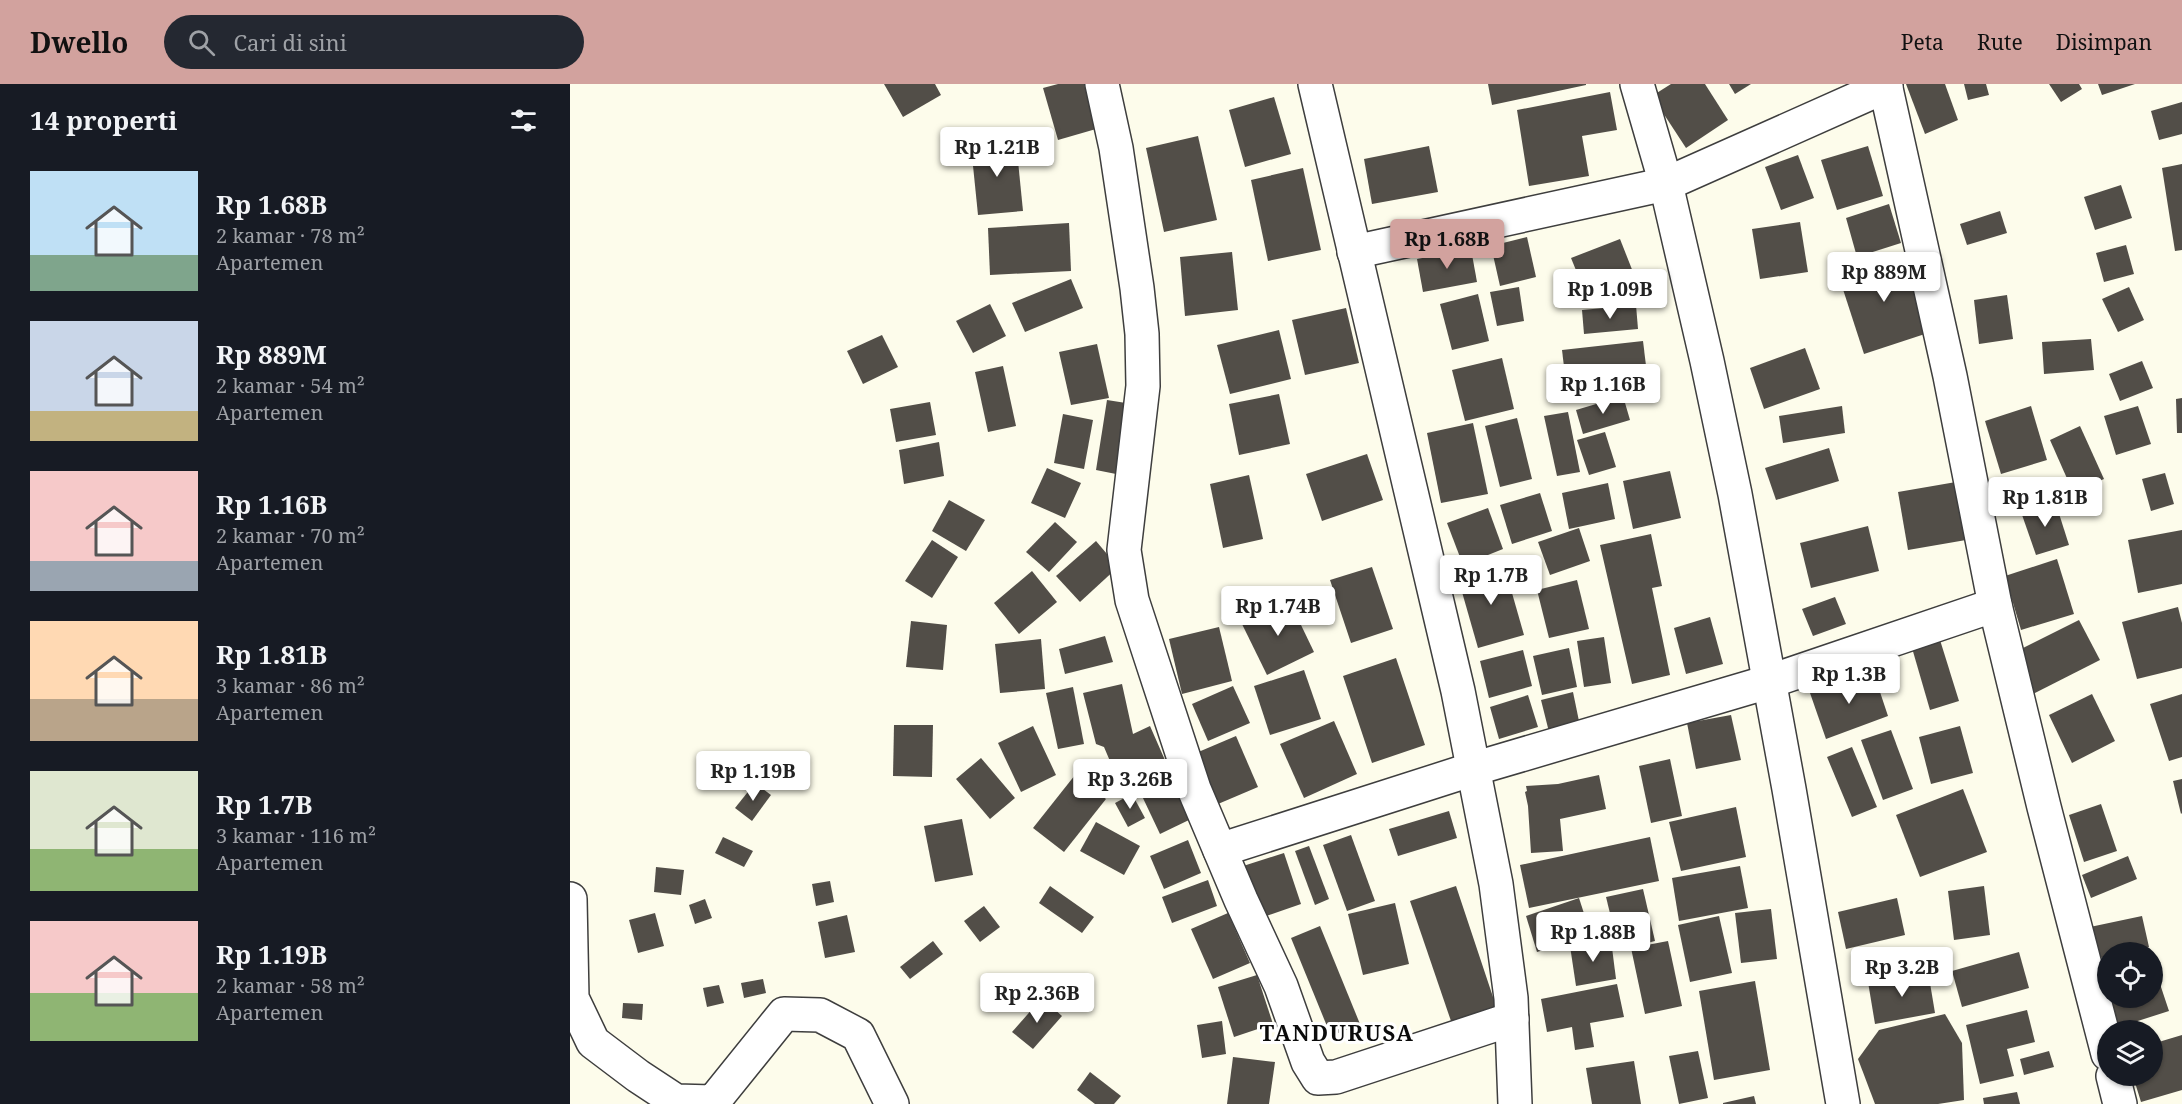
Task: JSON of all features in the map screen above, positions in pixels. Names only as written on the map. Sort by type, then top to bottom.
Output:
[{"type":"street","points":[[1102,84],[1116,148],[1142,334],[1143,386],[1124,550],[1131,600],[1194,789],[1254,930],[1281,986],[1308,1062],[1318,1078],[1336,1077],[1512,1019]]},
{"type":"street","points":[[1315,84],[1458,691],[1496,884],[1511,998],[1515,1104]]},
{"type":"street","points":[[1637,84],[1666,184],[1735,494],[1843,1104]]},
{"type":"street","points":[[1354,252],[1666,184],[1885,85],[1950,376],[1995,605],[2099,1020]]},
{"type":"street","points":[[1220,850],[1473,769],[1768,682],[1995,605]]},
{"type":"street","points":[[570,899],[572,998],[593,1042],[676,1101],[713,1102],[784,1014],[796,1014],[820,1015],[858,1035],[891,1104]]},
{"type":"street","points":[[2116,1086],[2120,1104]]},
{"type":"building","points":[[884,84],[935,84],[941,95],[903,117]]},
{"type":"building","points":[[1058,84],[1084,84],[1096,129],[1058,140],[1043,88]]},
{"type":"building","points":[[1488,84],[1586,84],[1586,85],[1492,105]]},
{"type":"building","points":[[1671,84],[1705,84],[1728,120],[1686,148],[1652,96]]},
{"type":"building","points":[[1729,84],[1751,84],[1735,94]]},
{"type":"building","points":[[1906,84],[1945,84],[1958,120],[1925,134]]},
{"type":"building","points":[[1964,84],[1986,84],[1989,95],[1968,100]]},
{"type":"building","points":[[2049,84],[2079,84],[2082,89],[2061,102]]},
{"type":"building","points":[[2098,84],[2135,84],[2102,95]]},
{"type":"building","points":[[1610,92],[1617,130],[1582,136],[1589,176],[1529,186],[1517,110]]},
{"type":"building","points":[[1274,97],[1291,154],[1245,167],[1229,110]]},
{"type":"building","points":[[2182,102],[2182,134],[2159,140],[2151,111]]},
{"type":"building","points":[[1198,136],[1217,220],[1164,232],[1146,148]]},
{"type":"building","points":[[1016,141],[1023,211],[978,215],[971,146]]},
{"type":"building","points":[[1429,146],[1438,192],[1372,204],[1364,159]]},
{"type":"building","points":[[1868,146],[1883,196],[1837,210],[1821,160]]},
{"type":"building","points":[[1798,155],[1814,198],[1781,210],[1765,167]]},
{"type":"building","points":[[2182,164],[2182,250],[2175,251],[2162,168]]},
{"type":"building","points":[[1303,168],[1321,250],[1268,261],[1251,180]]},
{"type":"building","points":[[2121,185],[2132,218],[2095,230],[2084,197]]},
{"type":"building","points":[[1889,204],[1901,243],[1857,257],[1846,218]]},
{"type":"building","points":[[2000,211],[2007,233],[1967,245],[1960,224]]},
{"type":"building","points":[[1800,222],[1808,272],[1760,279],[1752,229]]},
{"type":"building","points":[[1069,223],[1071,271],[990,275],[988,228]]},
{"type":"building","points":[[1527,237],[1536,277],[1500,286],[1491,246]]},
{"type":"building","points":[[1620,239],[1633,272],[1584,290],[1571,258]]},
{"type":"building","points":[[2126,245],[2134,274],[2104,282],[2096,253]]},
{"type":"building","points":[[1471,249],[1477,282],[1423,292],[1417,259]]},
{"type":"building","points":[[1232,252],[1238,310],[1185,316],[1180,257]]},
{"type":"building","points":[[1905,252],[1931,332],[1864,354],[1838,274]]},
{"type":"building","points":[[1071,279],[1083,308],[1025,332],[1012,303]]},
{"type":"building","points":[[1519,287],[1524,321],[1497,326],[1490,292]]},
{"type":"building","points":[[2129,287],[2144,320],[2118,332],[2102,299]]},
{"type":"building","points":[[1478,294],[1489,341],[1452,350],[1440,304]]},
{"type":"building","points":[[2007,295],[2013,339],[1979,344],[1974,300]]},
{"type":"building","points":[[990,304],[1006,336],[973,353],[956,321]]},
{"type":"building","points":[[1636,305],[1638,329],[1584,334],[1582,310]]},
{"type":"building","points":[[1346,308],[1359,363],[1305,375],[1292,320]]},
{"type":"building","points":[[1279,330],[1291,379],[1230,394],[1217,345]]},
{"type":"building","points":[[882,335],[898,367],[863,384],[847,351]]},
{"type":"building","points":[[2091,339],[2094,370],[2044,374],[2042,342]]},
{"type":"building","points":[[1643,341],[1648,382],[1567,392],[1562,350]]},
{"type":"building","points":[[1097,344],[1109,398],[1071,405],[1059,352]]},
{"type":"building","points":[[1805,348],[1820,389],[1764,409],[1750,368]]},
{"type":"building","points":[[1502,358],[1514,409],[1465,421],[1452,370]]},
{"type":"building","points":[[2142,361],[2153,388],[2120,401],[2109,374]]},
{"type":"building","points":[[1003,366],[1016,426],[988,432],[975,372]]},
{"type":"building","points":[[1279,394],[1290,444],[1239,455],[1229,404]]},
{"type":"building","points":[[1623,396],[1630,420],[1583,434],[1576,410]]},
{"type":"building","points":[[2182,398],[2182,433],[2177,433],[2176,399]]},
{"type":"building","points":[[1107,400],[1126,403],[1116,474],[1096,470]]},
{"type":"building","points":[[930,402],[936,435],[896,442],[890,409]]},
{"type":"building","points":[[1842,406],[1845,433],[1783,443],[1779,416]]},
{"type":"building","points":[[2031,406],[2047,460],[2001,474],[1985,421]]},
{"type":"building","points":[[2138,406],[2151,444],[2116,455],[2104,416]]},
{"type":"building","points":[[1568,412],[1580,472],[1557,476],[1544,416]]},
{"type":"building","points":[[1063,414],[1093,420],[1084,469],[1054,463]]},
{"type":"building","points":[[1517,418],[1532,479],[1500,487],[1485,426]]},
{"type":"building","points":[[1473,423],[1488,494],[1441,503],[1427,433]]},
{"type":"building","points":[[2080,426],[2104,479],[2073,492],[2050,440]]},
{"type":"building","points":[[1605,432],[1616,467],[1589,475],[1577,440]]},
{"type":"building","points":[[939,442],[944,476],[904,484],[899,450]]},
{"type":"building","points":[[1829,448],[1839,481],[1776,500],[1765,468]]},
{"type":"building","points":[[1367,454],[1383,500],[1322,521],[1306,474]]},
{"type":"building","points":[[1047,468],[1081,483],[1065,518],[1031,503]]},
{"type":"building","points":[[1670,471],[1681,518],[1633,529],[1623,481]]},
{"type":"building","points":[[2165,473],[2174,504],[2151,511],[2142,479]]},
{"type":"building","points":[[1249,475],[1263,539],[1223,548],[1210,484]]},
{"type":"building","points":[[1956,482],[1966,540],[1908,550],[1898,492]]},
{"type":"building","points":[[1608,483],[1615,519],[1569,529],[1562,493]]},
{"type":"building","points":[[1540,493],[1552,531],[1512,544],[1500,505]]},
{"type":"building","points":[[949,500],[985,520],[966,551],[932,531]]},
{"type":"building","points":[[2055,501],[2069,545],[2036,555],[2021,512]]},
{"type":"building","points":[[1488,508],[1503,549],[1463,565],[1447,523]]},
{"type":"building","points":[[1055,522],[1077,542],[1049,572],[1026,552]]},
{"type":"building","points":[[1868,526],[1879,571],[1811,588],[1800,543]]},
{"type":"building","points":[[1579,528],[1590,561],[1550,575],[1538,542]]},
{"type":"building","points":[[2182,530],[2182,584],[2138,593],[2128,540]]},
{"type":"building","points":[[1651,534],[1662,586],[1652,588],[1670,675],[1632,684],[1600,545]]},
{"type":"building","points":[[932,540],[958,557],[932,598],[905,581]]},
{"type":"building","points":[[1096,541],[1118,567],[1080,602],[1056,576]]},
{"type":"building","points":[[2057,559],[2074,614],[2021,630],[2005,576]]},
{"type":"building","points":[[1504,565],[1524,635],[1478,648],[1458,578]]},
{"type":"building","points":[[1372,567],[1393,629],[1351,643],[1330,580]]},
{"type":"building","points":[[1032,571],[1057,602],[1019,634],[994,603]]},
{"type":"building","points":[[1577,580],[1589,629],[1549,638],[1537,590]]},
{"type":"building","points":[[1835,597],[1846,624],[1813,636],[1802,609]]},
{"type":"building","points":[[1289,600],[1314,652],[1267,675],[1241,622]]},
{"type":"building","points":[[2178,607],[2182,623],[2182,668],[2137,679],[2122,622]]},
{"type":"building","points":[[1710,617],[1723,664],[1686,674],[1674,628]]},
{"type":"building","points":[[2079,620],[2100,660],[2031,695],[2011,654]]},
{"type":"building","points":[[911,621],[947,625],[943,670],[906,667]]},
{"type":"building","points":[[1219,627],[1232,681],[1182,694],[1169,639]]},
{"type":"building","points":[[1105,636],[1113,662],[1065,674],[1059,649]]},
{"type":"building","points":[[1604,637],[1611,683],[1584,687],[1577,641]]},
{"type":"building","points":[[1041,639],[1045,689],[1000,693],[995,644]]},
{"type":"building","points":[[1940,640],[1959,701],[1930,710],[1912,648]]},
{"type":"building","points":[[1569,648],[1577,687],[1542,695],[1533,656]]},
{"type":"building","points":[[1523,650],[1532,686],[1489,698],[1480,661]]},
{"type":"building","points":[[1396,658],[1425,745],[1372,763],[1343,676]]},
{"type":"building","points":[[1304,670],[1321,719],[1270,735],[1254,686]]},
{"type":"building","points":[[1873,671],[1888,716],[1826,739],[1810,693]]},
{"type":"building","points":[[1122,684],[1133,734],[1150,726],[1168,767],[1121,787],[1104,747],[1096,744],[1083,693]]},
{"type":"building","points":[[1233,686],[1250,723],[1208,741],[1192,704]]},
{"type":"building","points":[[1073,687],[1084,744],[1058,749],[1046,693]]},
{"type":"building","points":[[1573,692],[1580,726],[1549,732],[1541,700]]},
{"type":"building","points":[[2092,694],[2115,741],[2072,763],[2049,715]]},
{"type":"building","points":[[2182,694],[2182,757],[2169,761],[2150,704]]},
{"type":"building","points":[[1528,695],[1538,727],[1499,739],[1490,707]]},
{"type":"building","points":[[1731,715],[1741,760],[1696,769],[1687,723]]},
{"type":"building","points":[[1334,721],[1357,774],[1304,798],[1280,744]]},
{"type":"building","points":[[894,725],[933,725],[932,777],[893,776]]},
{"type":"building","points":[[1033,726],[1056,775],[1021,792],[998,743]]},
{"type":"building","points":[[1960,726],[1973,773],[1931,784],[1919,737]]},
{"type":"building","points":[[1891,730],[1913,789],[1883,800],[1861,740]]},
{"type":"building","points":[[1236,736],[1258,787],[1218,804],[1196,753]]},
{"type":"building","points":[[1852,747],[1877,807],[1852,817],[1827,757]]},
{"type":"building","points":[[981,758],[1015,798],[990,819],[956,779]]},
{"type":"building","points":[[1670,759],[1682,816],[1651,823],[1639,766]]},
{"type":"building","points":[[1075,775],[1106,799],[1064,852],[1033,828]]},
{"type":"building","points":[[1599,775],[1606,809],[1560,819],[1563,851],[1531,853],[1526,786],[1558,784]]},
{"type":"building","points":[[2182,779],[2182,813],[2181,814],[2173,781]]},
{"type":"building","points":[[1172,781],[1191,819],[1160,834],[1142,796]]},
{"type":"building","points":[[755,783],[771,795],[752,821],[735,808]]},
{"type":"building","points":[[1963,789],[1987,852],[1920,877],[1896,815]]},
{"type":"building","points":[[1132,794],[1145,818],[1128,827],[1115,803]]},
{"type":"building","points":[[2101,804],[2117,851],[2084,862],[2069,815]]},
{"type":"building","points":[[1736,807],[1746,857],[1681,871],[1669,822]]},
{"type":"building","points":[[1449,811],[1457,838],[1398,856],[1389,829]]},
{"type":"building","points":[[962,819],[973,875],[935,882],[924,826]]},
{"type":"building","points":[[1096,822],[1140,846],[1124,875],[1080,851]]},
{"type":"building","points":[[1351,835],[1375,901],[1347,911],[1323,845]]},
{"type":"building","points":[[723,837],[753,851],[744,867],[715,853]]},
{"type":"building","points":[[1650,837],[1659,881],[1529,908],[1520,865]]},
{"type":"building","points":[[1188,840],[1201,873],[1164,889],[1150,856]]},
{"type":"building","points":[[1309,846],[1329,899],[1315,905],[1295,851]]},
{"type":"building","points":[[1284,853],[1301,904],[1258,919],[1240,867]]},
{"type":"building","points":[[2128,856],[2137,879],[2091,898],[2082,875]]},
{"type":"building","points":[[1740,866],[1748,908],[1679,921],[1672,878]]},
{"type":"building","points":[[656,867],[684,870],[681,895],[654,892]]},
{"type":"building","points":[[1208,880],[1217,906],[1172,923],[1162,897]]},
{"type":"building","points":[[830,881],[834,902],[816,906],[812,884]]},
{"type":"building","points":[[1050,886],[1094,917],[1082,933],[1039,903]]},
{"type":"building","points":[[1456,886],[1497,1009],[1452,1024],[1410,901]]},
{"type":"building","points":[[1984,886],[1990,935],[1954,940],[1948,891]]},
{"type":"building","points":[[1643,889],[1655,941],[1619,950],[1606,897]]},
{"type":"building","points":[[1579,898],[1591,935],[1537,952],[1526,916]]},
{"type":"building","points":[[1897,898],[1905,935],[1846,949],[1838,912]]},
{"type":"building","points":[[705,899],[712,918],[695,924],[689,905]]},
{"type":"building","points":[[1395,903],[1409,964],[1363,975],[1348,914]]},
{"type":"building","points":[[984,906],[1000,927],[980,942],[964,921]]},
{"type":"building","points":[[1771,909],[1777,959],[1741,963],[1735,913]]},
{"type":"building","points":[[655,913],[664,946],[638,953],[629,920]]},
{"type":"building","points":[[1228,913],[1250,963],[1213,979],[1191,929]]},
{"type":"building","points":[[847,915],[855,952],[825,958],[818,922]]},
{"type":"building","points":[[1719,916],[1732,973],[1690,982],[1678,925]]},
{"type":"building","points":[[2142,916],[2148,942],[2097,942],[2097,959],[2090,927]]},
{"type":"building","points":[[1320,926],[1360,1024],[1331,1036],[1291,938]]},
{"type":"building","points":[[1611,940],[1616,979],[1576,986],[1570,946]]},
{"type":"building","points":[[933,941],[943,954],[910,979],[900,967]]},
{"type":"building","points":[[1668,941],[1682,1006],[1645,1014],[1631,948]]},
{"type":"building","points":[[2019,952],[2029,988],[1962,1007],[1952,971]]},
{"type":"building","points":[[1928,971],[1935,1013],[1875,1024],[1868,982]]},
{"type":"building","points":[[1257,975],[1273,1024],[1234,1037],[1218,987]]},
{"type":"building","points":[[763,979],[766,993],[744,998],[741,983]]},
{"type":"building","points":[[1755,981],[1770,1070],[1714,1080],[1699,991]]},
{"type":"building","points":[[1617,984],[1624,1017],[1590,1023],[1594,1047],[1575,1050],[1572,1027],[1547,1032],[1541,999]]},
{"type":"building","points":[[719,985],[724,1003],[707,1007],[703,988]]},
{"type":"building","points":[[2163,993],[2169,1011],[2141,1020],[2117,1020],[2112,1008],[2163,1008]]},
{"type":"building","points":[[1042,998],[1062,1016],[1033,1049],[1012,1032]]},
{"type":"building","points":[[623,1003],[643,1004],[642,1020],[622,1018]]},
{"type":"building","points":[[2027,1010],[2035,1042],[2007,1049],[2014,1076],[1980,1084],[1966,1025]]},
{"type":"building","points":[[1945,1014],[1962,1043],[1964,1100],[1938,1104],[1875,1104],[1858,1059],[1879,1030]]},
{"type":"building","points":[[1222,1021],[1226,1054],[1202,1058],[1197,1025]]},
{"type":"building","points":[[2182,1035],[2182,1090],[2141,1102],[2136,1086],[2163,1086],[2163,1041]]},
{"type":"building","points":[[1698,1051],[1708,1098],[1679,1104],[1669,1056]]},
{"type":"building","points":[[2049,1051],[2054,1067],[2024,1075],[2020,1059]]},
{"type":"building","points":[[1233,1057],[1275,1062],[1269,1104],[1227,1104]]},
{"type":"building","points":[[1634,1061],[1641,1104],[1592,1104],[1586,1068]]},
{"type":"building","points":[[1090,1072],[1121,1096],[1114,1104],[1095,1104],[1077,1090]]},
{"type":"building","points":[[2017,1092],[2020,1104],[1984,1104],[1983,1098]]},
{"type":"building","points":[[1754,1096],[1756,1104],[1723,1104],[1723,1103]]},
{"type":"district","name":"TANDURUSA","points":[[1337,1032]]}]
